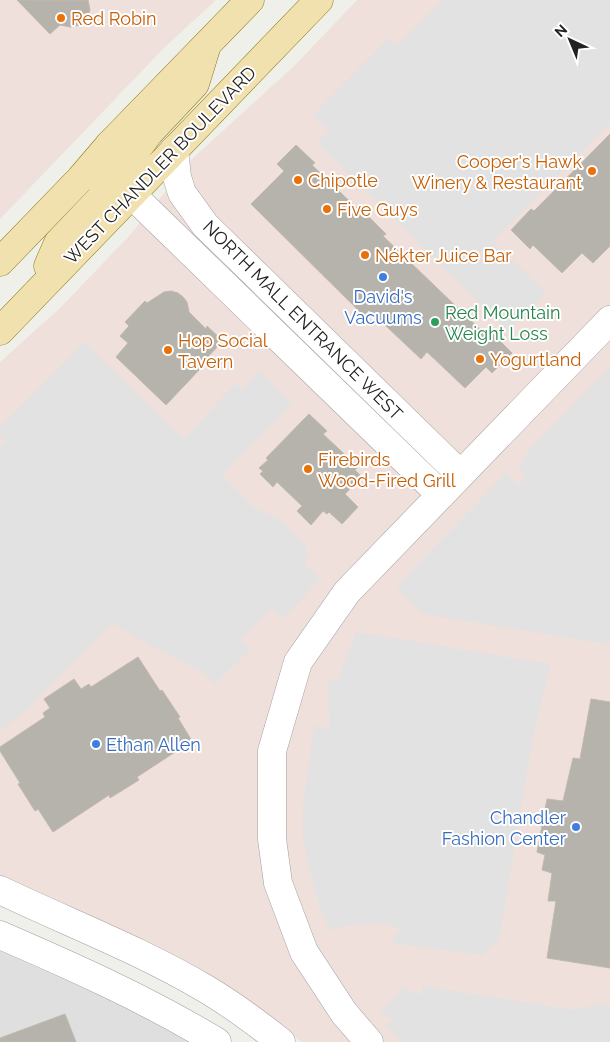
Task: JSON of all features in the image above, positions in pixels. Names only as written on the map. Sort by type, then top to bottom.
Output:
[{"type":"main road","points":[[0,262],[110,144],[250,0]]},
{"type":"main road","name":"WEST CHANDLER BOULEVARD","points":[[0,330],[319,0]]},
{"type":"main road","points":[[132,194],[134,158],[138,148],[195,84],[207,45]]},
{"type":"main road","points":[[37,292],[58,243],[100,199],[104,192],[110,144]]},
{"type":"street","name":"NORTH MALL ENTRANCE WEST","points":[[174,150],[177,177],[182,193],[205,225],[460,474]]},
{"type":"street","name":"NORTH MALL ENTRANCE WEST","points":[[132,194],[441,494]]},
{"type":"street","points":[[370,1042],[344,1013],[304,952],[278,882],[272,839],[272,751],[298,662],[347,592],[610,320]]},
{"type":"street","points":[[0,890],[113,941],[197,984],[227,1002],[281,1042]]},
{"type":"street","points":[[0,935],[113,987],[217,1042]]},
{"type":"shaded area","points":[[0,0],[216,0],[165,47],[0,219]]},
{"type":"shaded area","name":"Chandler Fashion Center","points":[[357,0],[610,0],[610,1042],[301,1042],[254,1004],[208,974],[125,932],[0,875],[0,362],[60,308],[129,236],[192,159],[295,65]]},
{"type":"shaded area","points":[[443,0],[610,0],[610,123],[493,241],[546,293],[508,331],[317,143],[329,131],[313,115],[389,38],[397,46]]},
{"type":"shaded area","points":[[84,342],[184,439],[236,383],[242,389],[260,371],[292,403],[222,475],[254,507],[280,520],[295,534],[305,545],[308,555],[305,565],[320,579],[283,619],[272,609],[241,640],[251,649],[215,684],[205,674],[112,624],[24,712],[0,731],[0,447],[5,442],[0,436],[0,427]]},
{"type":"shaded area","points":[[610,367],[610,645],[423,614],[396,587],[506,473],[518,484],[526,476],[519,468],[530,448]]},
{"type":"shaded area","points":[[356,632],[550,664],[532,743],[499,940],[482,955],[396,944],[391,942],[400,928],[377,923],[344,926],[331,931],[320,910],[303,838],[303,805],[314,725],[330,729],[327,681],[338,679]]},
{"type":"shaded area","points":[[0,951],[93,992],[190,1042],[0,1042]]},
{"type":"shaded area","points":[[423,986],[574,1010],[598,1004],[610,1005],[610,1042],[402,1042],[385,1025],[394,1020],[380,1012],[403,988],[421,995]]},
{"type":"building","name":"Red Robin","points":[[17,0],[88,0],[90,10],[86,21],[81,25],[70,27],[60,25],[50,34]]},
{"type":"building","name":"Cooper's Hawk Winery & Restaurant","points":[[610,134],[610,246],[593,263],[582,253],[562,273],[533,245],[530,249],[511,230],[531,209],[534,211]]},
{"type":"building","points":[[296,145],[315,163],[312,165],[386,234],[383,236],[489,338],[493,334],[512,353],[492,373],[486,367],[465,388],[427,352],[421,359],[369,310],[364,316],[251,204],[284,171],[277,164]]},
{"type":"building","name":"Hop Social Tavern","points":[[171,291],[183,297],[187,302],[189,312],[206,329],[207,326],[223,341],[199,366],[201,368],[166,405],[116,357],[128,343],[120,336],[129,326],[125,322],[145,301],[147,303],[164,292]]},
{"type":"building","name":"Firebirds Wood-Fired Grill","points":[[309,414],[327,431],[323,434],[358,467],[355,470],[362,477],[345,494],[358,507],[342,524],[329,512],[327,514],[323,511],[311,525],[297,511],[302,506],[277,482],[273,487],[260,474],[263,471],[259,468],[268,460],[266,458]]},
{"type":"building","name":"Ethan Allen","points":[[138,657],[180,717],[178,718],[192,741],[137,777],[139,780],[110,798],[109,795],[53,832],[38,809],[35,811],[18,784],[20,783],[0,751],[0,747],[45,717],[43,713],[50,708],[44,699],[74,679],[81,689],[89,684],[91,687]]},
{"type":"building","name":"Chandler Fashion Center","points":[[591,699],[610,702],[610,968],[547,958],[556,901],[548,901],[552,873],[542,870],[545,855],[537,852],[547,799],[563,801],[573,758],[580,759]]},
{"type":"building","points":[[65,1014],[76,1042],[0,1042],[0,1038]]},
{"type":"place","name":"Red Robin","points":[[61,18]]},
{"type":"place","name":"Cooper's Hawk Winery & Restaurant","points":[[592,171]]},
{"type":"place","name":"Chipotle","points":[[298,180]]},
{"type":"place","name":"Five Guys","points":[[327,209]]},
{"type":"place","name":"Nékter Juice Bar","points":[[365,255]]},
{"type":"place","name":"David's Vacuums","points":[[383,277]]},
{"type":"place","name":"Red Mountain Weight Loss","points":[[435,322]]},
{"type":"place","name":"Hop Social Tavern","points":[[168,350]]},
{"type":"place","name":"Yogurtland","points":[[480,359]]},
{"type":"place","name":"Firebirds Wood-Fired Grill","points":[[308,469]]},
{"type":"place","name":"Ethan Allen","points":[[96,744]]},
{"type":"place","name":"Chandler Fashion Center","points":[[576,827]]}]
